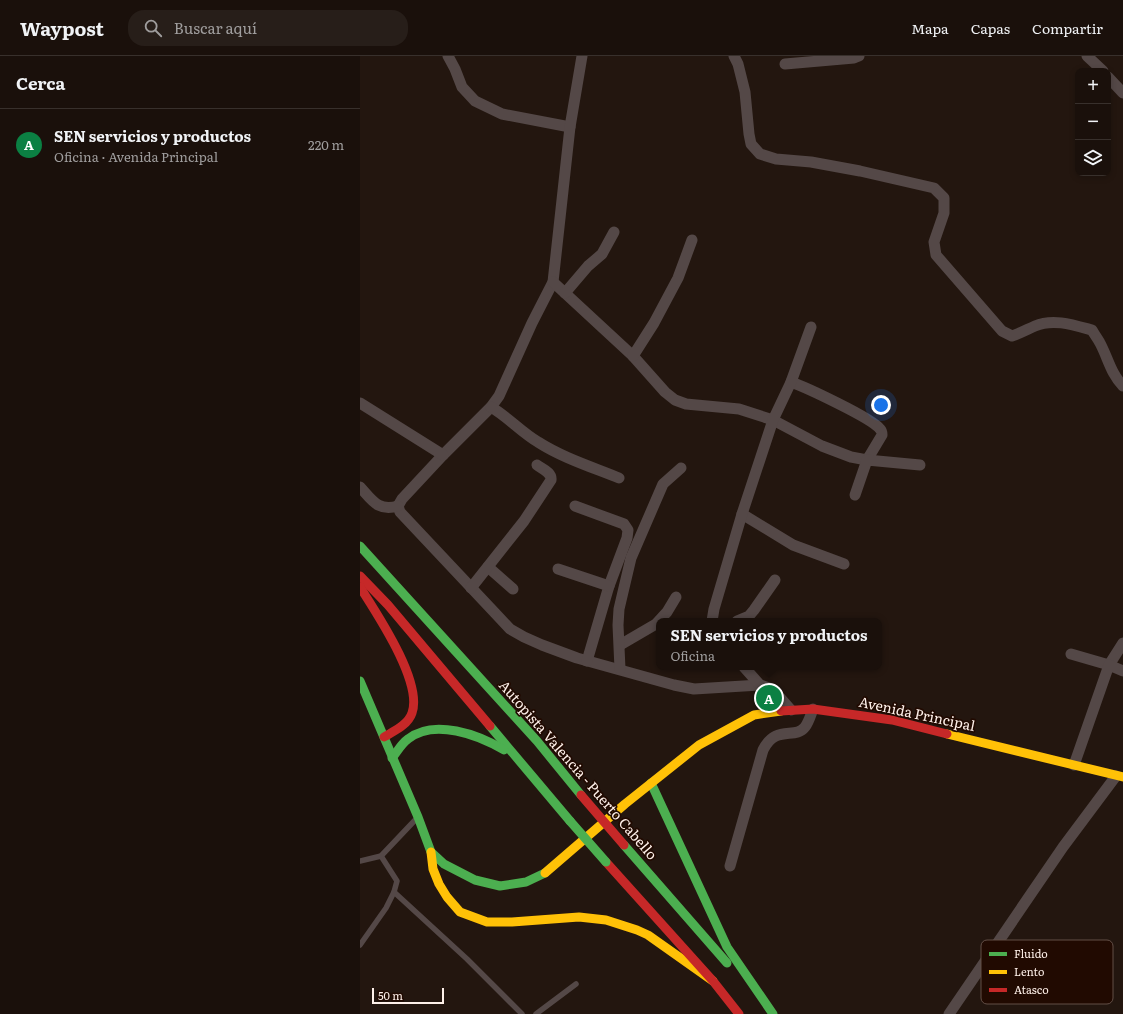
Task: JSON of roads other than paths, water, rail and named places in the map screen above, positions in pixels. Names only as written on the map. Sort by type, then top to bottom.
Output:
[{"type":"main road","name":"Autopista Valencia - Puerto Cabello","points":[[360,546],[537,741],[624,845],[772,1014]]},
{"type":"main road","points":[[360,576],[388,605],[526,770],[713,981],[739,1014]]},
{"type":"main road","points":[[360,587],[398,653],[411,684],[414,696],[414,705],[411,715],[404,724],[384,737]]},
{"type":"main road","points":[[360,681],[418,817],[431,852],[433,869],[439,884],[447,897],[460,912],[487,922],[579,918],[606,920],[648,935],[713,981]]},
{"type":"main road","name":"Avenida Principal","points":[[431,852],[444,864],[475,880],[500,886],[526,882],[545,873],[651,783],[699,745],[754,715],[791,710],[813,709],[892,720],[1120,776]]},
{"type":"main road","points":[[392,758],[404,742],[416,733],[432,729],[455,730],[494,743],[526,770]]},
{"type":"main road","points":[[658,796],[661,776]]},
{"type":"main road","points":[[651,783],[712,919],[727,947],[772,1014]]},
{"type":"street","points":[[448,56],[455,69],[462,88],[475,101],[502,114],[570,127]]},
{"type":"street","points":[[360,487],[378,506],[390,509],[398,506],[402,499],[491,407],[499,396],[552,282],[570,127],[582,56]]},
{"type":"street","points":[[785,64],[854,58],[859,56]]},
{"type":"street","points":[[1087,56],[1099,68]]},
{"type":"street","points":[[740,59],[746,92],[749,134],[752,144],[760,154],[776,158],[811,162],[860,171],[934,188],[944,198],[944,213],[934,242],[936,255],[1002,331],[1012,336],[1025,332],[1036,325],[1052,322],[1092,330],[1100,343],[1110,366],[1123,386]]},
{"type":"street","points":[[1111,80],[1123,93]]},
{"type":"street","points":[[564,293],[588,266],[602,254],[614,232]]},
{"type":"street","points":[[633,356],[654,323],[678,278],[692,240]]},
{"type":"street","points":[[552,282],[633,356],[665,392],[675,400],[686,404],[739,409],[773,420],[822,446],[851,457],[920,465]]},
{"type":"street","points":[[712,618],[742,514],[773,420],[790,382],[811,327]]},
{"type":"street","points":[[790,382],[803,386],[880,428],[882,435],[867,460],[855,495]]},
{"type":"street","points":[[360,403],[443,455]]},
{"type":"street","points":[[491,407],[538,443],[562,456],[619,478]]},
{"type":"street","points":[[471,588],[524,521],[551,480],[552,477],[549,473],[537,465]]},
{"type":"street","points":[[620,669],[618,625],[619,608],[632,558],[663,484],[681,468]]},
{"type":"street","points":[[398,506],[400,512],[471,588],[510,628],[524,637],[587,661],[674,685],[694,689],[760,685],[769,688],[777,694],[791,710]]},
{"type":"street","points":[[575,506],[624,524],[627,526],[628,530],[627,538],[609,586],[587,661]]},
{"type":"street","points":[[742,514],[793,546],[844,564]]},
{"type":"street","points":[[488,567],[513,589]]},
{"type":"street","points":[[558,569],[609,586]]},
{"type":"street","points":[[744,618],[754,610],[775,580]]},
{"type":"street","points":[[662,618],[676,597]]},
{"type":"street","points":[[620,645],[656,624]]},
{"type":"street","points":[[1074,765],[1109,665],[1123,643]]},
{"type":"street","points":[[1071,654],[1109,665],[1123,671]]},
{"type":"street","points":[[747,670],[760,685]]},
{"type":"street","points":[[730,866],[763,750],[773,737],[802,730],[806,726],[813,709]]},
{"type":"street","points":[[999,940],[1062,847],[1120,776]]},
{"type":"street","points":[[949,1014],[981,967]]},
{"type":"lane","points":[[360,861],[381,856],[418,817]]},
{"type":"lane","points":[[360,945],[386,908],[394,892],[397,881],[381,856]]},
{"type":"lane","points":[[394,892],[467,959],[522,1014]]},
{"type":"lane","points":[[536,1014],[576,984]]},
{"type":"place","name":"SEN servicios y productos","points":[[769,698]]}]
